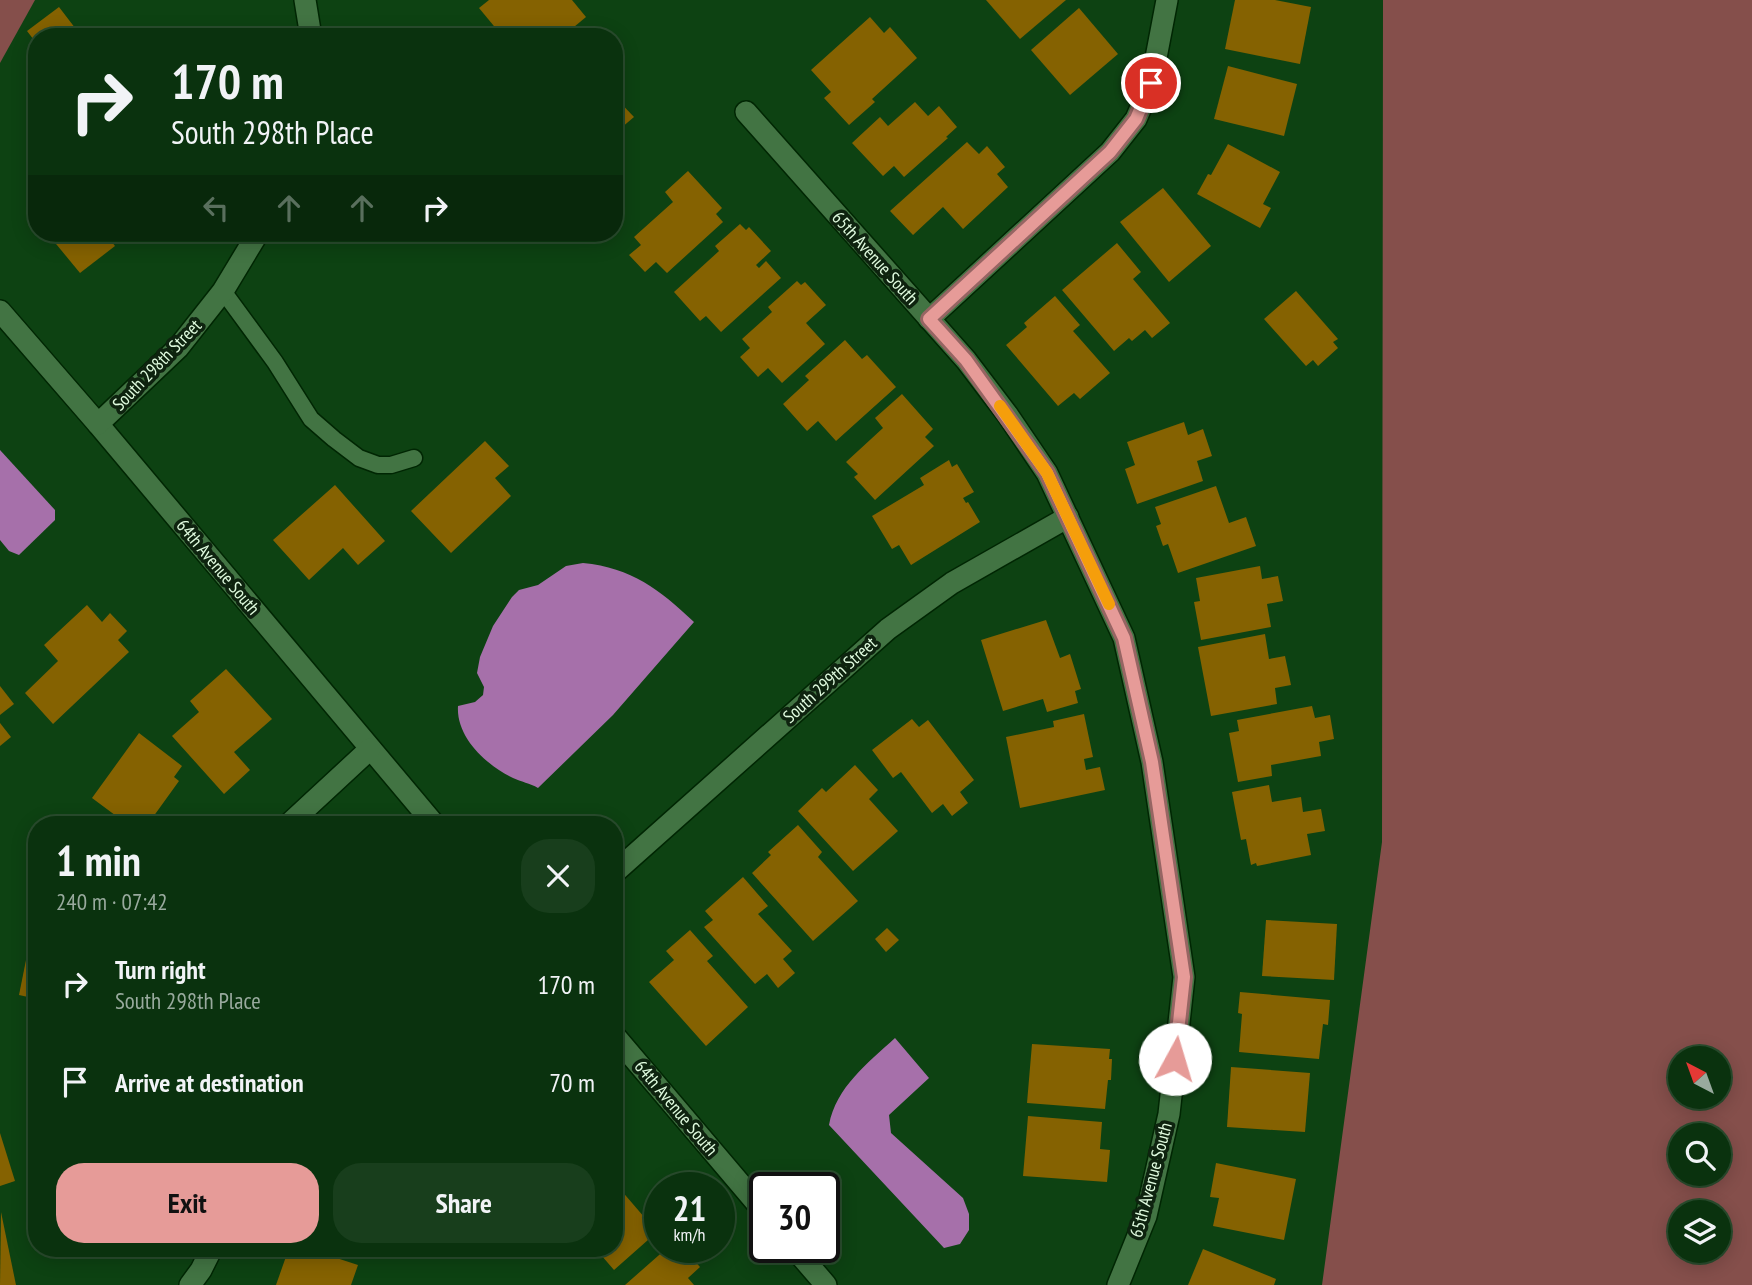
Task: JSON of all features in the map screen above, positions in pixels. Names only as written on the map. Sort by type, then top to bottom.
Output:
[{"type":"street","points":[[305,0],[310,28]]},
{"type":"street","points":[[929,319],[1110,152],[1136,119],[1151,83],[1167,0]]},
{"type":"street","name":"65th Avenue South","points":[[746,112],[966,360],[1007,414],[1047,473],[1124,638],[1152,762],[1184,977],[1169,1114],[1146,1216],[1118,1285]]},
{"type":"street","name":"South 298th Street","points":[[98,424],[178,348],[223,291],[253,242]]},
{"type":"street","name":"64th Avenue South","points":[[0,311],[427,816]]},
{"type":"street","name":"South 299th Street","points":[[623,865],[888,629],[951,583],[1068,517]]},
{"type":"street","points":[[298,816],[370,749]]},
{"type":"street","name":"64th Avenue South","points":[[623,1046],[749,1194]]},
{"type":"street","points":[[190,1285],[208,1257]]},
{"type":"street","points":[[806,1263],[823,1284]]},
{"type":"lane","points":[[223,291],[275,362],[311,419],[359,458],[378,465],[391,465],[414,458]]},
{"type":"shaded area","points":[[0,0],[35,0],[0,63]]},
{"type":"shaded area","points":[[1383,0],[1752,0],[1752,1285],[1322,1285],[1382,842]]},
{"type":"shaded area","points":[[0,450],[55,510],[55,520],[19,555],[9,551],[0,540]]},
{"type":"shaded area","points":[[583,563],[616,570],[644,582],[694,622],[613,715],[538,788],[503,772],[483,758],[462,729],[458,706],[475,702],[483,695],[484,687],[477,673],[480,657],[493,626],[512,597],[519,590],[538,585],[566,566]]},
{"type":"shaded area","points":[[895,1038],[929,1078],[889,1115],[891,1133],[963,1198],[969,1214],[969,1230],[960,1244],[944,1248],[829,1125],[838,1099],[846,1087],[864,1066]]},
{"type":"building","points":[[489,0],[572,0],[586,17],[573,28],[496,28],[479,8]]},
{"type":"building","points":[[986,0],[1066,0],[1020,39]]},
{"type":"building","points":[[1235,0],[1275,0],[1311,7],[1300,64],[1225,49]]},
{"type":"building","points":[[59,7],[75,28],[31,28]]},
{"type":"building","points":[[1079,8],[1118,54],[1070,95],[1031,50]]},
{"type":"building","points":[[870,17],[884,33],[890,27],[917,58],[872,99],[875,102],[849,125],[824,98],[831,92],[811,70]]},
{"type":"building","points":[[1228,66],[1297,84],[1284,136],[1214,119]]},
{"type":"building","points":[[915,102],[928,116],[939,106],[957,127],[904,177],[894,166],[883,176],[852,143],[880,117],[888,126]]},
{"type":"building","points":[[623,105],[634,117],[623,126]]},
{"type":"building","points":[[967,142],[979,154],[987,146],[1005,167],[997,174],[1008,187],[963,229],[943,207],[913,235],[890,211]]},
{"type":"building","points":[[1228,144],[1280,172],[1263,204],[1271,208],[1260,228],[1197,194]]},
{"type":"building","points":[[688,171],[722,208],[716,214],[723,222],[667,273],[656,262],[645,272],[629,255],[641,245],[634,237],[673,202],[665,192]]},
{"type":"building","points":[[1163,188],[1211,246],[1169,282],[1120,222]]},
{"type":"building","points":[[740,224],[746,230],[749,227],[771,251],[756,265],[759,268],[766,261],[781,278],[721,332],[706,316],[700,321],[674,292],[719,251],[715,246]]},
{"type":"building","points":[[54,242],[112,242],[115,246],[80,273]]},
{"type":"building","points":[[1117,243],[1141,272],[1133,279],[1170,323],[1152,338],[1145,330],[1132,341],[1129,338],[1114,351],[1062,290]]},
{"type":"building","points":[[797,281],[801,285],[805,282],[826,305],[806,323],[825,344],[782,383],[768,368],[758,377],[740,357],[750,348],[742,339],[772,312],[768,307]]},
{"type":"building","points":[[1296,291],[1338,339],[1333,342],[1338,348],[1318,366],[1313,360],[1306,366],[1264,319]]},
{"type":"building","points":[[1055,296],[1080,325],[1073,331],[1110,373],[1080,399],[1074,393],[1058,406],[1006,345],[1027,327],[1024,323]]},
{"type":"building","points":[[845,340],[862,359],[867,355],[896,387],[836,441],[818,421],[807,431],[783,404],[809,380],[805,376]]},
{"type":"building","points":[[902,394],[933,429],[925,437],[934,446],[875,500],[854,477],[858,474],[846,462],[883,428],[875,418]]},
{"type":"building","points":[[1184,422],[1188,435],[1203,429],[1212,456],[1197,461],[1203,481],[1137,504],[1125,469],[1135,465],[1127,442]]},
{"type":"building","points":[[485,441],[509,466],[495,478],[511,496],[451,553],[411,511]]},
{"type":"building","points":[[949,460],[952,467],[957,464],[974,492],[963,498],[980,522],[911,565],[899,545],[892,549],[872,516],[924,485],[920,478]]},
{"type":"building","points":[[335,485],[385,541],[358,565],[343,548],[309,580],[273,540]]},
{"type":"building","points":[[1216,486],[1229,523],[1246,517],[1256,546],[1178,573],[1168,544],[1163,546],[1156,526],[1161,524],[1155,507]]},
{"type":"building","points":[[1260,566],[1262,579],[1278,576],[1283,601],[1267,604],[1271,627],[1201,640],[1194,602],[1200,601],[1196,578]]},
{"type":"building","points":[[87,605],[102,622],[110,613],[127,631],[118,640],[129,652],[53,724],[25,693],[58,661],[44,645]]},
{"type":"building","points":[[1046,620],[1060,658],[1070,654],[1081,689],[1075,691],[1078,703],[1047,712],[1043,699],[1003,711],[981,640]]},
{"type":"building","points":[[1265,634],[1269,659],[1285,656],[1291,685],[1275,688],[1277,704],[1211,716],[1198,647]]},
{"type":"building","points":[[226,669],[272,719],[234,752],[250,770],[224,794],[172,736],[199,712],[190,701]]},
{"type":"building","points":[[0,686],[14,704],[0,715]]},
{"type":"building","points":[[1312,706],[1315,718],[1330,715],[1334,739],[1319,742],[1321,756],[1271,765],[1272,776],[1238,782],[1229,733],[1239,731],[1237,720]]},
{"type":"building","points":[[1084,714],[1093,757],[1084,759],[1086,770],[1100,767],[1105,790],[1020,808],[1006,737],[1054,727],[1053,721]]},
{"type":"building","points":[[912,719],[919,727],[928,720],[974,780],[960,792],[968,803],[952,816],[943,804],[932,813],[901,772],[893,778],[872,750]]},
{"type":"building","points":[[0,723],[11,737],[0,746]]},
{"type":"building","points":[[139,733],[182,766],[174,777],[179,781],[154,816],[116,816],[92,798]]},
{"type":"building","points":[[855,765],[878,790],[869,799],[898,831],[853,871],[798,811],[822,788],[826,792]]},
{"type":"building","points":[[1269,785],[1272,802],[1301,797],[1303,812],[1321,809],[1325,831],[1307,834],[1311,855],[1251,865],[1246,839],[1241,840],[1232,792]]},
{"type":"building","points":[[798,825],[822,852],[818,857],[858,901],[813,941],[752,873],[771,855],[768,852]]},
{"type":"building","points":[[743,877],[768,906],[758,914],[792,951],[783,959],[795,973],[778,988],[767,974],[755,984],[704,927],[713,920],[705,911]]},
{"type":"building","points":[[1266,920],[1337,924],[1334,980],[1262,976]]},
{"type":"building","points":[[887,928],[899,940],[886,952],[875,939]]},
{"type":"building","points":[[690,930],[713,956],[707,961],[748,1007],[706,1046],[649,982],[674,960],[666,951]]},
{"type":"building","points":[[28,950],[28,997],[19,995]]},
{"type":"building","points":[[1240,992],[1330,1000],[1328,1025],[1323,1024],[1319,1059],[1239,1052],[1242,1014],[1238,1013]]},
{"type":"building","points":[[1032,1044],[1110,1049],[1111,1080],[1108,1080],[1105,1109],[1027,1103]]},
{"type":"building","points":[[1231,1067],[1310,1073],[1305,1132],[1227,1127]]},
{"type":"building","points":[[1028,1116],[1102,1122],[1100,1149],[1110,1150],[1107,1182],[1023,1176]]},
{"type":"building","points":[[0,1133],[15,1181],[0,1186]]},
{"type":"building","points":[[1216,1163],[1296,1179],[1284,1240],[1213,1226],[1219,1198],[1210,1197]]},
{"type":"building","points":[[623,1192],[644,1217],[644,1243],[614,1270],[603,1257],[623,1257]]},
{"type":"building","points":[[1,1212],[16,1285],[0,1285]]},
{"type":"building","points":[[1203,1249],[1276,1279],[1274,1285],[1188,1285]]},
{"type":"building","points":[[286,1257],[334,1257],[358,1265],[351,1285],[276,1285]]},
{"type":"building","points":[[650,1263],[696,1263],[700,1267],[688,1278],[694,1285],[625,1285]]},
{"type":"slow traffic","points":[[1000,406],[1047,473],[1109,604]]},
{"type":"route","points":[[1151,83],[1136,119],[1110,152],[929,319],[966,360],[1047,473],[1124,638],[1152,762],[1184,977],[1175,1059]]}]
